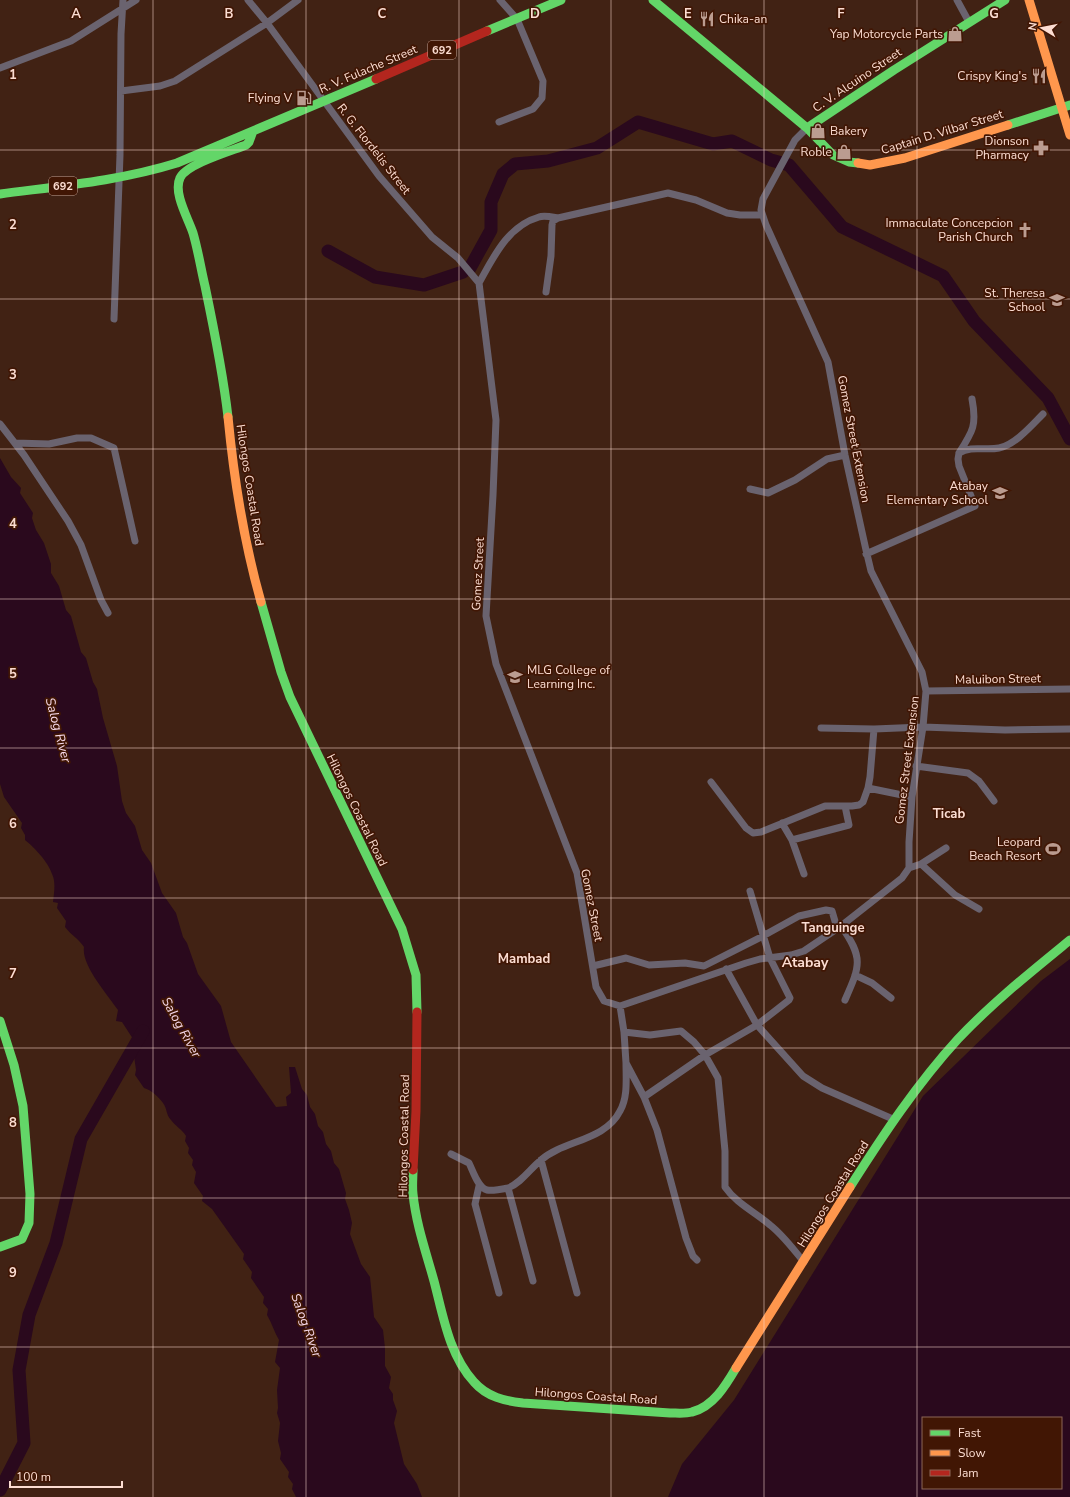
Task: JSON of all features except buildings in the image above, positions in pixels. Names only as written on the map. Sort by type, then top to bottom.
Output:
[{"type":"street","points":[[0,68],[71,41],[122,4],[136,0]]},
{"type":"street","name":"R. G. Flordelis Street","points":[[248,0],[267,23],[379,176],[432,237],[458,258],[479,283]]},
{"type":"street","points":[[121,91],[160,86],[175,81],[267,23],[298,0]]},
{"type":"street","points":[[499,122],[533,109],[542,98],[542,81],[516,19],[500,0]]},
{"type":"street","name":"R. V. Fulache Street","points":[[252,131],[560,0]]},
{"type":"street","name":"Captain D. Vilbar Street","points":[[653,0],[807,128],[833,155],[849,162],[870,165],[905,158],[1066,107]]},
{"type":"street","points":[[957,0],[969,22]]},
{"type":"street","name":"C. V. Alcuino Street","points":[[762,215],[763,199],[795,140],[807,128],[883,77],[1005,0]]},
{"type":"street","points":[[1029,0],[1050,69],[1066,107],[1070,135]]},
{"type":"street","points":[[114,318],[121,91],[120,34],[122,4]]},
{"type":"street","name":"692","points":[[0,194],[126,177],[160,169],[252,131]]},
{"type":"street","name":"Hilongos Coastal Road","points":[[252,131],[249,142],[246,145],[194,165],[184,171],[179,179],[178,192],[193,234],[206,287],[225,390],[232,462],[241,518],[259,594],[281,672],[303,726],[402,929],[416,975],[418,998],[413,1193],[446,1326],[454,1350],[463,1368],[474,1383],[488,1394],[505,1401],[670,1413],[698,1410],[708,1404],[728,1382],[849,1188],[895,1120],[945,1054],[1003,995],[1070,940]]},
{"type":"street","points":[[479,283],[499,248],[517,228],[540,216],[558,218],[668,193],[696,200],[727,213],[740,215],[762,215]]},
{"type":"street","name":"Gomez Street Extension","points":[[762,215],[828,362],[845,456],[866,554],[872,571],[922,672],[926,691],[912,798],[908,842],[909,868]]},
{"type":"street","points":[[546,292],[551,256],[552,225],[553,221],[558,218]]},
{"type":"street","name":"Gomez Street","points":[[479,283],[496,420],[494,495],[486,616],[496,664],[577,874],[596,987],[604,1001],[620,1006]]},
{"type":"street","points":[[866,554],[974,506],[959,466],[958,459],[959,453],[974,425],[972,399]]},
{"type":"street","points":[[959,453],[972,448],[994,449],[1003,447],[1024,433],[1043,414]]},
{"type":"street","points":[[0,424],[15,443],[68,521],[81,545],[101,600],[108,613]]},
{"type":"street","points":[[15,443],[49,444],[77,438],[91,438],[114,448],[135,541]]},
{"type":"street","points":[[750,489],[768,493],[795,480],[826,459],[845,456]]},
{"type":"street","name":"Maluibon Street","points":[[926,691],[1070,689]]},
{"type":"street","points":[[820,728],[874,729],[922,727],[1005,730],[1070,729]]},
{"type":"street","points":[[711,782],[746,828],[750,832],[756,833],[825,806],[859,805],[862,802],[868,788],[874,729]]},
{"type":"street","points":[[916,766],[968,772],[978,781],[994,801]]},
{"type":"street","points":[[868,788],[912,798]]},
{"type":"street","points":[[792,840],[849,825],[845,806]]},
{"type":"street","points":[[782,823],[792,840],[804,874]]},
{"type":"street","points":[[479,1186],[487,1190],[508,1188],[529,1173],[541,1160],[603,1130],[612,1122],[620,1111],[625,1098],[626,1063],[624,1032],[620,1006],[726,969],[760,959],[791,955],[804,950],[839,927],[902,878],[909,868],[921,864],[946,848]]},
{"type":"street","points":[[921,864],[955,895],[979,909]]},
{"type":"street","points":[[644,1097],[704,1055],[757,1025],[789,1000],[790,998],[770,958],[762,936],[750,891]]},
{"type":"street","points":[[592,966],[626,958],[649,965],[685,963],[704,966],[799,916],[826,910],[832,911],[839,927],[855,945],[858,959],[856,976],[845,1000]]},
{"type":"street","points":[[726,969],[757,1025],[804,1076],[822,1088],[895,1120]]},
{"type":"street","points":[[856,976],[872,983],[891,998]]},
{"type":"street","points":[[0,1021],[14,1065],[23,1106],[30,1194],[29,1223],[22,1239],[0,1246]]},
{"type":"street","points":[[624,1032],[650,1035],[681,1031],[694,1042],[718,1078],[725,1151],[725,1187],[741,1204],[772,1225],[804,1262]]},
{"type":"street","points":[[626,1063],[644,1097],[657,1130],[686,1238],[693,1256],[697,1260]]},
{"type":"street","points":[[451,1154],[469,1163],[479,1186],[475,1204],[499,1293]]},
{"type":"street","points":[[541,1160],[577,1293]]},
{"type":"street","points":[[508,1188],[533,1281]]},
{"type":"water","name":"Salog River","points":[[0,458],[11,477],[21,488],[20,493],[33,513],[32,518],[36,530],[44,543],[51,564],[51,573],[59,586],[66,610],[71,616],[81,652],[86,658],[93,682],[97,689],[103,718],[117,766],[122,801],[126,813],[135,826],[142,850],[151,863],[162,893],[176,913],[183,937],[187,943],[198,974],[221,1006],[231,1042],[276,1107],[287,1106],[286,1097],[291,1093],[289,1067],[295,1067],[302,1089],[307,1095],[318,1126],[323,1132],[334,1163],[339,1169],[352,1223],[350,1234],[361,1264],[370,1277],[374,1317],[383,1330],[385,1366],[391,1377],[389,1388],[393,1394],[393,1400],[397,1411],[394,1423],[404,1464],[417,1484],[422,1497],[296,1497],[292,1489],[293,1484],[288,1477],[289,1472],[280,1459],[281,1453],[278,1441],[280,1423],[277,1413],[277,1390],[280,1368],[275,1362],[279,1340],[267,1315],[268,1309],[263,1303],[264,1297],[251,1278],[252,1272],[243,1259],[244,1254],[212,1209],[202,1201],[203,1196],[194,1183],[196,1172],[192,1165],[193,1160],[188,1153],[189,1148],[185,1141],[186,1136],[183,1131],[169,1118],[164,1105],[157,1096],[144,1088],[135,1075],[135,1042],[122,1022],[116,1021],[118,1010],[91,971],[84,954],[84,947],[65,927],[66,921],[57,908],[58,903],[53,902],[54,884],[48,865],[25,840],[25,835],[21,828],[22,823],[4,797],[0,784]]},
{"type":"water","points":[[1070,959],[1070,1497],[668,1497],[682,1464],[734,1400],[923,1096],[1041,981]]},
{"type":"waterway","points":[[470,268],[491,230],[491,202],[503,174],[515,164],[548,161],[597,148],[638,122],[713,144],[732,141],[771,160],[789,165],[842,227],[943,276],[974,321],[1048,398],[1070,439]]},
{"type":"waterway","points":[[328,251],[375,277],[424,285],[463,272]]},
{"type":"waterway","points":[[0,1490],[24,1443],[19,1370],[29,1315],[56,1243],[81,1139],[143,1031]]},
{"type":"traffic: fast","points":[[487,31],[561,0]]},
{"type":"traffic: fast","points":[[653,0],[807,128],[833,155],[849,162],[858,163]]},
{"type":"traffic: fast","points":[[807,128],[894,70],[1005,0]]},
{"type":"traffic: fast","points":[[0,194],[111,179],[177,163],[376,79]]},
{"type":"traffic: fast","points":[[1008,125],[1070,105]]},
{"type":"traffic: fast","points":[[228,417],[224,384],[212,318],[193,233],[182,206],[178,191],[178,184],[184,173],[191,168],[210,158],[246,145],[249,142],[253,131]]},
{"type":"traffic: fast","points":[[261,602],[281,672],[290,697],[402,929],[416,975],[417,1012]]},
{"type":"traffic: fast","points":[[850,1187],[901,1110],[928,1074],[958,1039],[998,1000],[1070,940]]},
{"type":"traffic: fast","points":[[0,1021],[14,1065],[23,1106],[30,1194],[29,1223],[22,1239],[0,1247]]},
{"type":"traffic: fast","points":[[413,1170],[413,1191],[416,1216],[448,1334],[458,1360],[465,1371],[479,1387],[490,1395],[523,1403],[687,1413],[700,1409],[713,1400],[736,1368]]},
{"type":"traffic: slow","points":[[1029,0],[1070,135]]},
{"type":"traffic: slow","points":[[858,163],[870,165],[905,158],[1008,125]]},
{"type":"traffic: slow","points":[[228,417],[240,511],[261,602]]},
{"type":"traffic: slow","points":[[736,1368],[850,1187]]},
{"type":"traffic: jam","points":[[376,79],[487,31]]},
{"type":"traffic: jam","points":[[413,1170],[416,1111],[417,1012]]},
{"type":"place","name":"Chika-an","points":[[707,19]]},
{"type":"place","name":"Yap Motorcycle Parts","points":[[955,34]]},
{"type":"place","name":"Crispy King's","points":[[1039,76]]},
{"type":"place","name":"Flying V","points":[[304,98]]},
{"type":"place","name":"Bakery","points":[[818,131]]},
{"type":"place","name":"Dionson Pharmacy","points":[[1041,148]]},
{"type":"place","name":"Roble","points":[[844,152]]},
{"type":"place","name":"Immaculate Concepcion Parish Church","points":[[1025,230]]},
{"type":"place","name":"St. Theresa School","points":[[1057,300]]},
{"type":"place","name":"Atabay Elementary School","points":[[1000,493]]},
{"type":"place","name":"MLG College of Learning Inc.","points":[[515,677]]},
{"type":"place","name":"Leopard Beach Resort","points":[[1053,849]]},
{"type":"district","name":"Ticab","points":[[949,813]]},
{"type":"district","name":"Tanguinge","points":[[833,927]]},
{"type":"district","name":"Mambad","points":[[524,958]]},
{"type":"district","name":"Atabay","points":[[805,962]]}]
